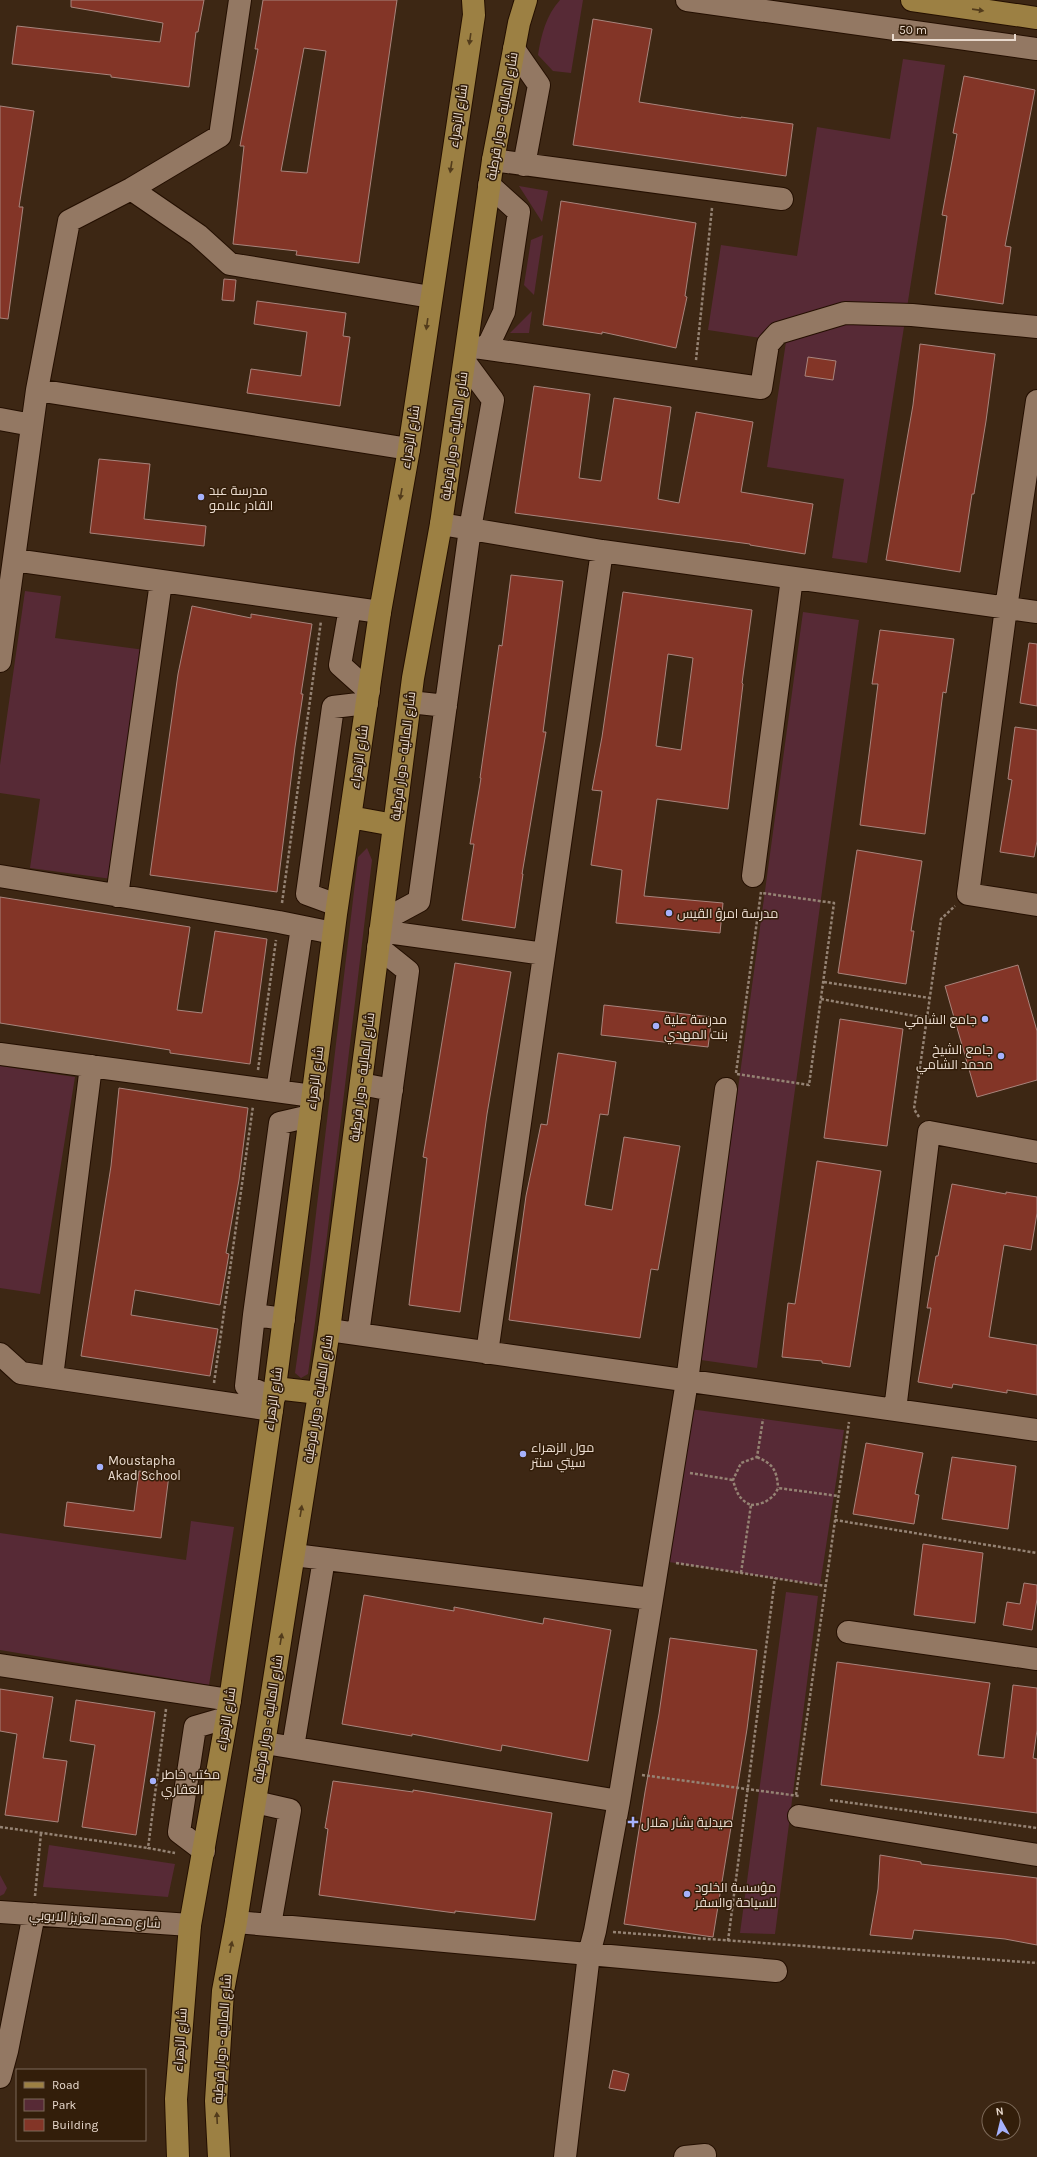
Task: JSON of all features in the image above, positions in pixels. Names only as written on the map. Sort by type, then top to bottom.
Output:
[{"type":"main road","name":"شارع الزهراء","points":[[178,2157],[176,2099],[190,1925],[228,1709],[274,1399],[333,933],[380,612],[409,449],[474,15],[473,0]]},
{"type":"main road","name":"شارع المالية - دوار قرطبة","points":[[219,2157],[216,2101],[223,1991],[236,1922],[265,1743],[329,1330],[410,702],[473,352],[489,185],[493,160],[514,49],[526,0]]},
{"type":"main road","points":[[912,0],[1037,18]]},
{"type":"main road","points":[[350,817],[394,825]]},
{"type":"main road","points":[[274,1399],[319,1393]]},
{"type":"street","points":[[0,661],[37,390],[69,221],[131,189],[220,136],[240,0]]},
{"type":"street","points":[[687,0],[1037,49]]},
{"type":"street","points":[[514,49],[538,85],[524,165]]},
{"type":"street","points":[[493,160],[782,199]]},
{"type":"street","points":[[473,352],[504,312],[519,212],[489,185]]},
{"type":"street","points":[[131,189],[198,235],[230,264],[431,297]]},
{"type":"street","points":[[473,352],[694,378],[760,388],[768,344],[778,333],[845,313],[912,315],[1037,327]]},
{"type":"street","points":[[380,933],[419,902],[470,529],[493,400],[473,352]]},
{"type":"street","points":[[37,390],[409,449]]},
{"type":"street","points":[[1036,415],[1006,608],[968,894],[1037,905]]},
{"type":"street","points":[[0,419],[32,425]]},
{"type":"street","points":[[441,524],[602,551],[1037,612]]},
{"type":"street","points":[[487,1353],[602,551]]},
{"type":"street","points":[[14,560],[380,612]]},
{"type":"street","points":[[757,885],[792,578]]},
{"type":"street","points":[[117,896],[161,582]]},
{"type":"street","points":[[338,905],[307,894],[333,707],[368,697],[340,665],[350,608]]},
{"type":"street","points":[[410,702],[446,706]]},
{"type":"street","points":[[0,876],[279,922],[333,933]]},
{"type":"street","points":[[277,1091],[302,927]]},
{"type":"street","points":[[380,933],[544,954]]},
{"type":"street","points":[[358,1334],[408,971],[380,933]]},
{"type":"street","points":[[0,1054],[277,1091],[311,1106]]},
{"type":"street","points":[[52,1377],[91,1066]]},
{"type":"street","points":[[565,2157],[589,1954],[595,1931],[619,1801],[688,1381],[731,1081]]},
{"type":"street","points":[[361,1084],[392,1090]]},
{"type":"street","points":[[274,1399],[246,1386],[254,1315],[280,1123],[311,1106]]},
{"type":"street","points":[[895,1410],[930,1132],[1037,1152]]},
{"type":"street","points":[[254,1315],[284,1319]]},
{"type":"street","points":[[329,1330],[1037,1430]]},
{"type":"street","points":[[0,1354],[21,1373],[212,1401],[274,1399]]},
{"type":"street","points":[[294,1555],[652,1599]]},
{"type":"street","points":[[293,1747],[324,1559]]},
{"type":"street","points":[[848,1632],[1037,1659]]},
{"type":"street","points":[[0,1665],[168,1691],[228,1709]]},
{"type":"street","points":[[203,1855],[179,1832],[195,1727],[228,1709]]},
{"type":"street","points":[[265,1743],[619,1801]]},
{"type":"street","points":[[255,1802],[290,1810],[270,1925]]},
{"type":"street","points":[[798,1806],[1037,1855]]},
{"type":"street","name":"شارع محمد العزيز الايوبي","points":[[0,1912],[190,1925]]},
{"type":"street","points":[[0,2077],[7,2051],[34,1914]]},
{"type":"street","points":[[236,1922],[776,1971]]},
{"type":"path","points":[[694,378],[714,190]]},
{"type":"path","points":[[212,1401],[323,604]]},
{"type":"path","points":[[757,885],[834,903],[809,1085],[731,1081],[757,885]]},
{"type":"path","points":[[930,1132],[914,1109],[941,919],[968,894]]},
{"type":"path","points":[[824,982],[930,998]]},
{"type":"path","points":[[821,1000],[926,1018]]},
{"type":"path","points":[[798,1806],[851,1404]]},
{"type":"path","points":[[757,1457],[763,1419]]},
{"type":"path","points":[[757,1457],[768,1462],[778,1474],[778,1488],[776,1492],[767,1500],[759,1505],[751,1505],[743,1502],[737,1492],[733,1480],[741,1463],[757,1457]]},
{"type":"path","points":[[672,1471],[733,1480]]},
{"type":"path","points":[[778,1488],[838,1496]]},
{"type":"path","points":[[741,1573],[751,1505]]},
{"type":"path","points":[[835,1520],[1037,1553]]},
{"type":"path","points":[[658,1560],[826,1586]]},
{"type":"path","points":[[728,1941],[775,1578]]},
{"type":"path","points":[[148,1848],[168,1691]]},
{"type":"path","points":[[0,1827],[203,1855]]},
{"type":"path","points":[[34,1914],[41,1833]]},
{"type":"path","points":[[595,1931],[1037,1963]]},
{"type":"green space","points":[[560,0],[583,0],[571,73],[553,71],[538,55],[548,19],[551,12]]},
{"type":"green space","points":[[903,59],[945,65],[867,563],[832,558],[844,479],[767,467],[786,342],[708,330],[721,245],[797,256],[817,127],[890,139]]},
{"type":"green space","points":[[519,186],[548,191],[542,222]]},
{"type":"green space","points":[[543,235],[534,295],[524,285],[531,240]]},
{"type":"green space","points":[[532,311],[529,333],[510,333]]},
{"type":"green space","points":[[25,591],[61,596],[55,638],[145,650],[112,879],[30,868],[40,799],[0,793],[0,765]]},
{"type":"green space","points":[[803,612],[859,620],[757,1368],[701,1360]]},
{"type":"green space","points":[[367,848],[372,860],[327,1236],[308,1374],[301,1378],[295,1373],[309,1273],[358,857]]},
{"type":"green space","points":[[0,1066],[75,1077],[40,1294],[0,1288]]},
{"type":"green space","points":[[690,1409],[844,1430],[820,1585],[669,1562]]},
{"type":"green space","points":[[191,1521],[234,1527],[209,1685],[0,1650],[0,1533],[186,1560]]},
{"type":"green space","points":[[786,1592],[818,1596],[775,1934],[740,1933]]},
{"type":"green space","points":[[49,1845],[175,1864],[168,1897],[43,1887]]},
{"type":"green space","points":[[0,1875],[7,1888],[4,1894],[0,1896]]},
{"type":"building","points":[[71,0],[204,0],[198,32],[196,32],[189,87],[111,77],[111,75],[12,64],[17,26],[160,42],[163,23],[71,7]]},
{"type":"building","points":[[263,0],[397,0],[359,263],[296,255],[297,251],[233,244],[244,146],[240,146],[258,49],[255,49]],"holes":[[[304,48],[326,51],[307,173],[281,171]]]},
{"type":"building","points":[[593,19],[652,29],[639,102],[741,118],[793,124],[786,176],[573,145]]},
{"type":"building","points":[[964,76],[1035,90],[1005,246],[1011,247],[1003,304],[935,294],[947,216],[942,215],[957,134],[953,133]]},
{"type":"building","points":[[0,106],[34,111],[19,207],[23,207],[8,319],[0,318]]},
{"type":"building","points":[[561,201],[696,223],[685,296],[687,297],[676,348],[602,332],[602,334],[543,325]]},
{"type":"building","points":[[224,279],[236,280],[234,301],[222,300]]},
{"type":"building","points":[[257,301],[346,313],[343,336],[350,337],[340,406],[247,393],[251,369],[301,376],[307,332],[254,324]]},
{"type":"building","points":[[920,344],[995,354],[986,421],[974,494],[972,494],[960,572],[886,560],[913,405]]},
{"type":"building","points":[[808,357],[836,361],[833,380],[805,376]]},
{"type":"building","points":[[534,386],[590,394],[579,478],[601,481],[614,398],[671,407],[658,499],[679,503],[696,412],[753,422],[741,492],[813,504],[805,554],[750,544],[515,513]]},
{"type":"building","points":[[99,459],[150,464],[144,519],[206,526],[204,546],[90,533]]},
{"type":"building","points":[[511,575],[563,581],[543,732],[546,732],[522,874],[515,928],[462,920],[474,844],[470,844],[481,778],[499,645],[502,646]]},
{"type":"building","points":[[623,592],[752,610],[728,809],[657,799],[644,896],[723,903],[720,933],[616,923],[622,870],[591,865],[602,791],[592,790],[602,737]],"holes":[[[668,654],[693,658],[681,750],[656,746]]]},
{"type":"building","points":[[192,606],[251,618],[251,614],[312,624],[301,694],[303,694],[277,892],[150,875],[178,674]]},
{"type":"building","points":[[880,630],[954,639],[946,693],[943,692],[925,834],[860,825],[878,684],[872,684]]},
{"type":"building","points":[[1029,643],[1037,644],[1037,706],[1020,703]]},
{"type":"building","points":[[1015,727],[1037,730],[1037,841],[1034,857],[1000,852],[1012,780],[1008,779]]},
{"type":"building","points":[[857,850],[922,861],[911,931],[914,931],[906,984],[838,973]]},
{"type":"building","points":[[0,897],[190,927],[177,1010],[202,1013],[215,931],[267,939],[250,1064],[170,1053],[170,1050],[0,1023]]},
{"type":"building","points":[[455,963],[511,972],[487,1114],[460,1312],[409,1305],[427,1158],[423,1157]]},
{"type":"building","name":"جامع الشيخ محمد الشامي","points":[[1018,965],[1037,1031],[1037,1080],[977,1097],[945,986]]},
{"type":"building","name":"مدرسة علية بنت المهدي","points":[[604,1005],[712,1017],[708,1047],[601,1035]]},
{"type":"building","points":[[840,1019],[903,1029],[887,1146],[824,1138]]},
{"type":"building","points":[[558,1053],[616,1062],[608,1115],[600,1114],[585,1205],[612,1210],[624,1137],[680,1146],[658,1270],[651,1269],[640,1338],[509,1320],[526,1196],[541,1124],[547,1125]]},
{"type":"building","points":[[119,1088],[248,1108],[239,1180],[226,1253],[229,1254],[220,1305],[135,1290],[131,1315],[218,1329],[210,1376],[81,1356],[111,1166]]},
{"type":"building","points":[[817,1161],[881,1171],[850,1367],[822,1363],[822,1361],[782,1357],[788,1303],[795,1304]]},
{"type":"building","points":[[952,1184],[1006,1194],[1006,1192],[1037,1197],[1037,1213],[1031,1250],[1004,1245],[989,1337],[1037,1345],[1037,1395],[1007,1390],[1007,1393],[953,1384],[952,1388],[918,1382],[931,1308],[927,1308],[936,1256],[938,1256]]},
{"type":"building","points":[[866,1443],[923,1453],[915,1494],[919,1495],[914,1524],[853,1514]]},
{"type":"building","points":[[952,1457],[1016,1466],[1008,1529],[942,1519]]},
{"type":"building","points":[[139,1471],[169,1475],[161,1538],[64,1526],[67,1502],[134,1511]]},
{"type":"building","points":[[923,1544],[983,1553],[975,1623],[914,1615]]},
{"type":"building","points":[[1024,1583],[1037,1585],[1037,1599],[1032,1630],[1003,1625],[1007,1602],[1020,1604]]},
{"type":"building","points":[[364,1595],[454,1611],[454,1607],[543,1624],[544,1618],[611,1630],[588,1761],[502,1745],[501,1751],[412,1734],[412,1736],[342,1724]]},
{"type":"building","points":[[670,1638],[757,1650],[747,1729],[713,1937],[624,1924],[659,1714]]},
{"type":"building","points":[[837,1662],[990,1683],[978,1755],[1004,1758],[1013,1685],[1037,1688],[1037,1730],[1033,1758],[1037,1759],[1037,1813],[821,1785]]},
{"type":"building","points":[[0,1689],[53,1697],[43,1758],[67,1761],[58,1822],[5,1815],[17,1734],[0,1731]]},
{"type":"building","points":[[76,1700],[155,1712],[136,1835],[82,1827],[95,1745],[70,1741]]},
{"type":"building","points":[[333,1781],[413,1792],[413,1790],[552,1813],[535,1920],[455,1911],[455,1913],[319,1895],[328,1829],[325,1828]]},
{"type":"building","points":[[880,1855],[921,1862],[921,1864],[1037,1878],[1037,1945],[1005,1939],[914,1930],[912,1939],[870,1935],[878,1889]]},
{"type":"building","points":[[613,2070],[629,2074],[625,2091],[609,2088]]},
{"type":"place","name":"مدرسة عبد القادر علامو","points":[[201,497]]},
{"type":"place","name":"مدرسة امرؤ القيس","points":[[669,913]]},
{"type":"place","name":"جامع الشامي","points":[[985,1019]]},
{"type":"place","name":"مدرسة علية بنت المهدي","points":[[656,1026]]},
{"type":"place","name":"جامع الشيخ محمد الشامي","points":[[1001,1056]]},
{"type":"place","name":"مول الزهراء سيتي سنتر","points":[[523,1454]]},
{"type":"place","name":"Moustapha Akad School","points":[[100,1467]]},
{"type":"place","name":"مكتب خاطر العقاري","points":[[153,1781]]},
{"type":"place","name":"صيدلية بشار هلال","points":[[633,1822]]},
{"type":"place","name":"مؤسسة الخلود للسياحة والسفر","points":[[687,1894]]}]
